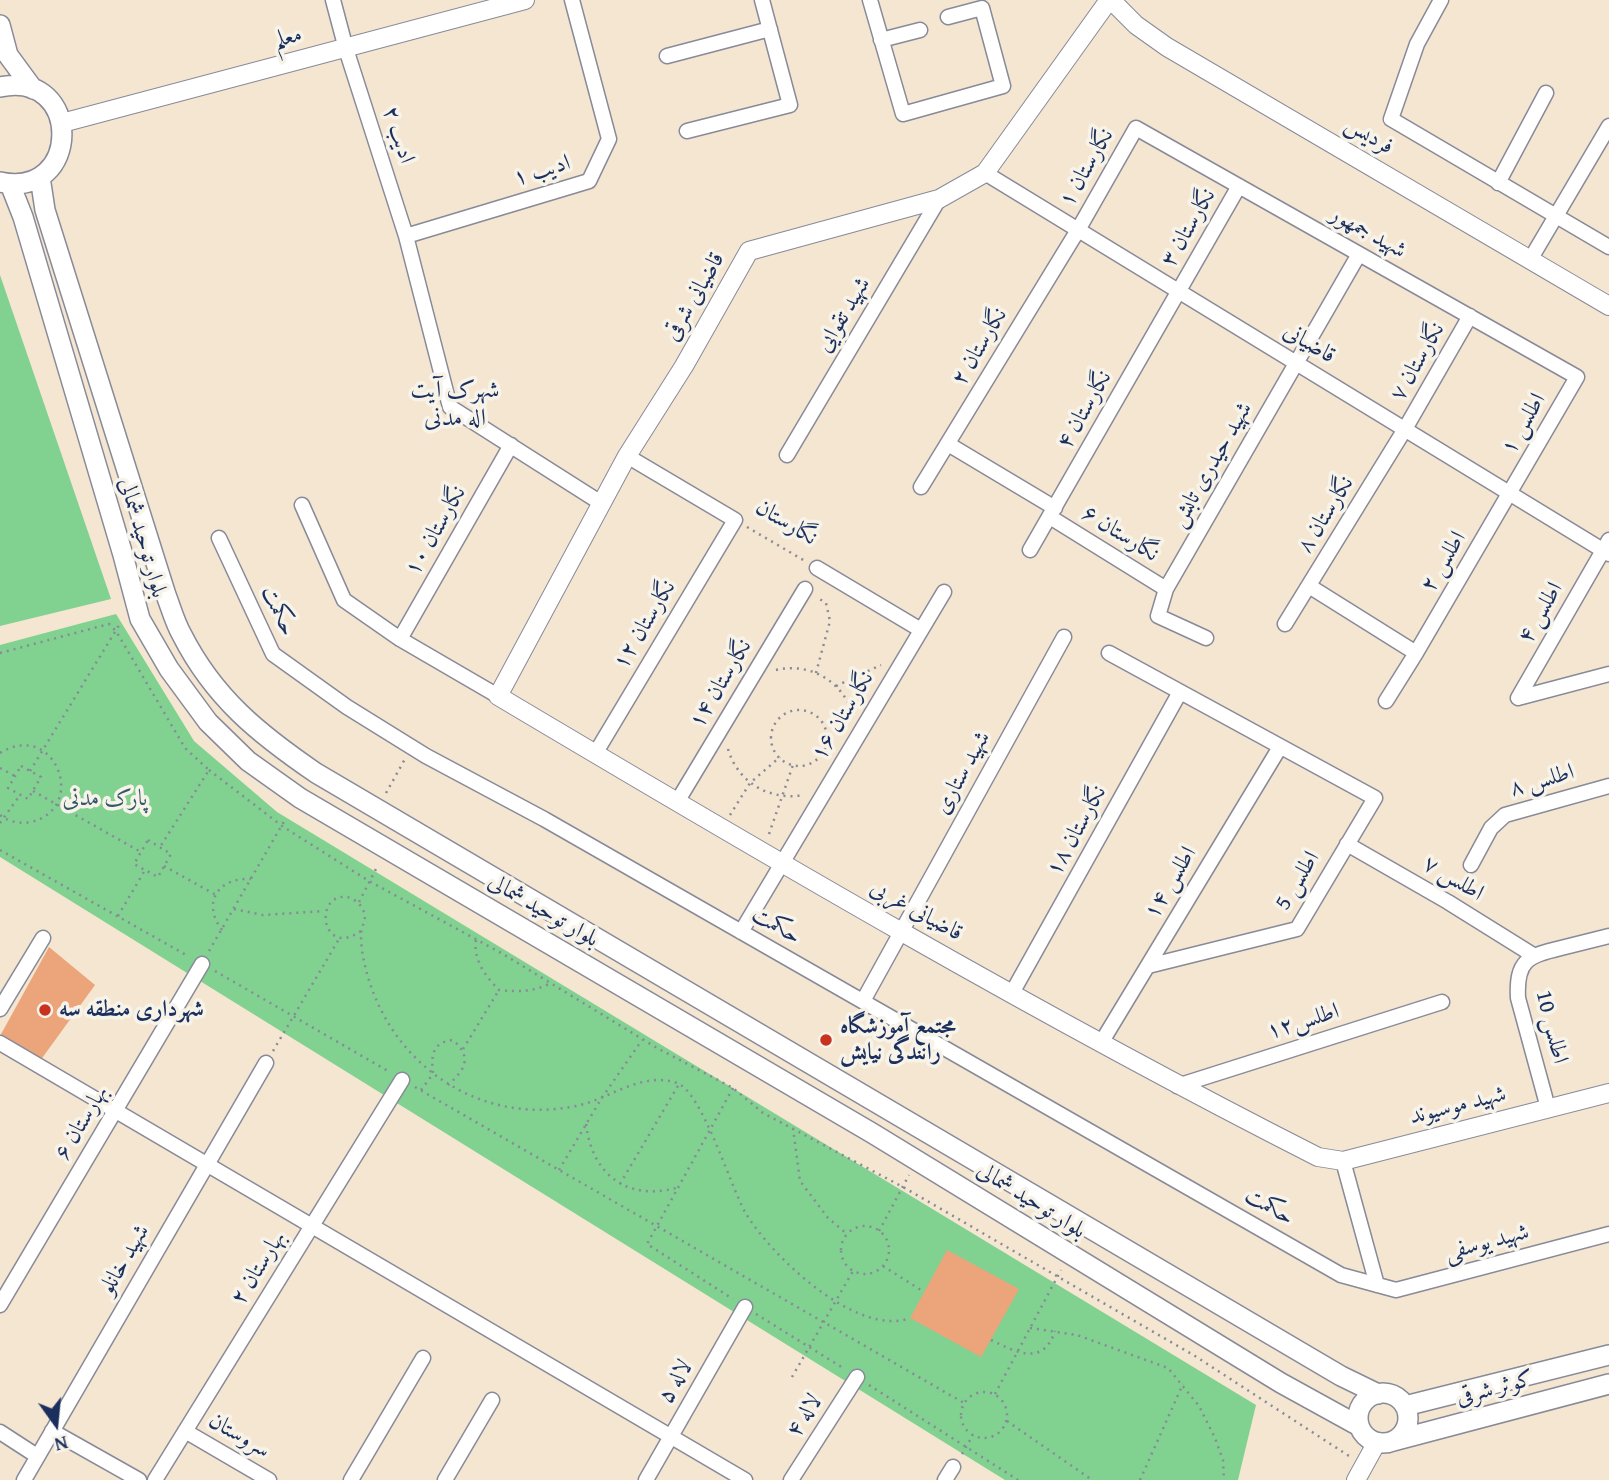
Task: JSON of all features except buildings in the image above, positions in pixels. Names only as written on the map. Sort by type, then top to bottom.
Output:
[{"type":"main road","points":[[0,25],[8,55],[33,89]]},
{"type":"main road","points":[[0,87],[18,85],[33,89],[46,97],[56,108],[62,122],[64,138],[60,153],[52,166],[40,177],[26,183],[5,183]]},
{"type":"main road","name":"بلوار توحید شمالی","points":[[40,177],[45,210],[166,595],[181,634],[207,678],[269,741],[377,809],[1317,1362],[1378,1394]]},
{"type":"main road","name":"بلوار توحید شمالی","points":[[5,183],[23,216],[140,620],[169,669],[208,722],[238,751],[300,798],[917,1160],[1281,1383],[1359,1426]]},
{"type":"main road","name":"کوثر شرقی","points":[[1405,1406],[1609,1355]]},
{"type":"main road","name":"کوثر شرقی","points":[[1385,1441],[1609,1384]]},
{"type":"main road","points":[[1388,1394],[1398,1398],[1405,1406],[1407,1426],[1402,1435],[1385,1441],[1365,1435],[1359,1426],[1358,1416],[1368,1398],[1388,1394]]},
{"type":"street","name":"ادیب ۲","points":[[333,0],[406,236],[450,407],[601,503]]},
{"type":"street","name":"معلم","points":[[62,122],[525,0]]},
{"type":"street","name":"ادیب ۱","points":[[406,236],[589,181],[609,139],[572,0]]},
{"type":"street","points":[[687,131],[790,105],[762,0]]},
{"type":"street","points":[[870,0],[903,114],[1003,86],[982,8],[948,17]]},
{"type":"street","name":"قاضیانی شرقی","points":[[498,696],[627,456],[684,366],[749,251],[939,199],[985,173],[1110,0]]},
{"type":"street","name":"فردیس","points":[[1110,0],[1136,25],[1167,47],[1609,306]]},
{"type":"street","points":[[1441,0],[1417,44],[1391,119],[1609,247]]},
{"type":"street","points":[[667,56],[770,29]]},
{"type":"street","points":[[881,40],[920,30]]},
{"type":"street","points":[[1498,183],[1546,93]]},
{"type":"street","points":[[1530,260],[1609,126]]},
{"type":"street","name":"شهید جمهور","points":[[1136,128],[1577,377]]},
{"type":"street","name":"نگارستان ۱","points":[[1078,230],[1136,128]]},
{"type":"street","name":"قاضیانی","points":[[985,173],[1510,494],[1607,548]]},
{"type":"street","name":"نگارستان ۳","points":[[1179,292],[1239,186]]},
{"type":"street","name":"شهید تقوایی","points":[[787,455],[939,199]]},
{"type":"street","name":"نگارستان ۲","points":[[921,487],[1078,230]]},
{"type":"street","name":"شهید حیدری تابش","points":[[1166,589],[1359,254]]},
{"type":"street","name":"نگارستان ۴","points":[[1030,550],[1179,292]]},
{"type":"street","name":"نگارستان ۷","points":[[1405,429],[1470,316]]},
{"type":"street","name":"اطلس ۱","points":[[1510,494],[1577,377]]},
{"type":"street","name":"نگارستان ۸","points":[[1285,624],[1405,429]]},
{"type":"street","name":"نگارستان ۶","points":[[948,444],[1166,589]]},
{"type":"street","name":"نگارستان ۱۰","points":[[400,639],[510,445]]},
{"type":"street","name":"نگارستان","points":[[627,456],[735,520]]},
{"type":"street","name":"اطلس ۲","points":[[1385,701],[1510,494]]},
{"type":"street","points":[[302,505],[344,600],[400,639],[498,696]]},
{"type":"street","name":"نگارستان ۱۲","points":[[595,754],[735,520]]},
{"type":"street","name":"حکمت","points":[[219,538],[273,654],[347,707],[411,747],[544,819],[1341,1275],[1377,1285]]},
{"type":"street","name":"اطلس ۴","points":[[1607,548],[1518,698],[1609,674]]},
{"type":"street","name":"نگارستان","points":[[817,568],[921,630]]},
{"type":"street","points":[[1308,586],[1416,653]]},
{"type":"street","name":"نگارستان ۱۴","points":[[677,802],[804,589]]},
{"type":"street","points":[[1166,589],[1158,616],[1206,638]]},
{"type":"street","name":"نگارستان ۱۶","points":[[741,932],[944,592]]},
{"type":"street","name":"شهید ستاری","points":[[863,1001],[1064,637]]},
{"type":"street","points":[[1109,653],[1280,747]]},
{"type":"street","name":"نگارستان ۱۸","points":[[1012,993],[1180,692]]},
{"type":"street","name":"قاضیانی غربی","points":[[498,696],[781,864],[1177,1086],[1318,1157]]},
{"type":"street","name":"اطلس 5","points":[[1148,966],[1297,929],[1375,798],[1280,747]]},
{"type":"street","name":"اطلس ۱۴","points":[[1101,1043],[1280,747]]},
{"type":"street","name":"اطلس ۸","points":[[1471,865],[1491,828],[1505,815],[1609,786]]},
{"type":"street","name":"اطلس ۷","points":[[1347,844],[1533,955]]},
{"type":"street","points":[[1533,955],[1609,936]]},
{"type":"street","points":[[0,1009],[43,938]]},
{"type":"street","name":"اطلس 10","points":[[1533,955],[1521,970],[1517,984],[1518,998],[1548,1108]]},
{"type":"street","name":"بهارستان ۶","points":[[0,1305],[202,964]]},
{"type":"street","name":"اطلس۱۲","points":[[1177,1086],[1442,1002]]},
{"type":"street","points":[[0,1044],[745,1480]]},
{"type":"street","name":"شهید خانلو","points":[[23,1480],[266,1063]]},
{"type":"street","name":"بهارستان ۲","points":[[155,1480],[402,1080]]},
{"type":"street","name":"شهید موسیوند","points":[[1318,1157],[1342,1161],[1609,1093]]},
{"type":"street","points":[[1342,1161],[1377,1285]]},
{"type":"street","name":"شهید یوسفی","points":[[1377,1285],[1396,1290],[1609,1234]]},
{"type":"street","name":"لاله ۵","points":[[646,1480],[745,1307]]},
{"type":"street","points":[[351,1480],[423,1358]]},
{"type":"street","name":"لاله ۴","points":[[791,1480],[857,1377]]},
{"type":"street","points":[[445,1480],[492,1400]]},
{"type":"street","points":[[52,1431],[139,1480]]},
{"type":"street","name":"سروستان","points":[[185,1431],[269,1480]]},
{"type":"street","points":[[0,1432],[37,1456]]},
{"type":"street","points":[[1360,1473],[1385,1441]]},
{"type":"path","name":"نگارستان","points":[[735,520],[817,568]]},
{"type":"path","points":[[804,589],[826,603],[830,621],[816,673]]},
{"type":"path","points":[[30,771],[134,601]]},
{"type":"path","points":[[0,653],[109,624],[116,631],[185,748],[209,770],[282,826],[369,881],[476,939],[642,1040],[733,1088],[763,1113],[903,1186],[1195,1356],[1360,1473]]},
{"type":"path","points":[[836,686],[891,660],[903,660]]},
{"type":"path","points":[[748,684],[780,668],[805,669],[816,673],[836,686],[850,706],[855,730],[854,742]]},
{"type":"path","points":[[798,710],[813,713],[824,724],[827,740],[816,760],[809,764],[793,765],[780,757],[775,751],[772,735],[777,721],[783,715],[798,710]]},
{"type":"path","points":[[728,718],[726,730],[729,754],[734,765],[760,790],[783,797],[807,795],[829,784]]},
{"type":"path","points":[[0,752],[19,745],[42,750],[52,758],[62,780],[56,804],[38,820],[15,822],[2,816]]},
{"type":"path","points":[[377,809],[411,747]]},
{"type":"path","points":[[723,829],[750,783],[780,757]]},
{"type":"path","points":[[758,850],[771,831],[793,765]]},
{"type":"path","points":[[21,766],[41,777],[28,799],[8,788],[15,776],[21,766]]},
{"type":"path","points":[[0,768],[15,776]]},
{"type":"path","points":[[160,847],[209,770]]},
{"type":"path","points":[[33,790],[141,852]]},
{"type":"path","points":[[0,823],[2,816],[20,795]]},
{"type":"path","points":[[202,964],[286,818]]},
{"type":"path","points":[[148,840],[171,854],[158,877],[134,864],[141,852],[148,840]]},
{"type":"path","points":[[359,902],[388,848]]},
{"type":"path","points":[[0,850],[964,1403]]},
{"type":"path","points":[[164,866],[216,895]]},
{"type":"path","points":[[118,916],[145,870]]},
{"type":"path","points":[[222,930],[213,913],[216,895],[224,884],[237,878],[251,878]]},
{"type":"path","points":[[346,897],[359,902],[365,911],[365,922],[361,931],[351,938],[340,938],[330,932],[324,923],[325,911],[333,901],[346,897]]},
{"type":"path","points":[[234,909],[263,915],[325,911]]},
{"type":"path","points":[[361,931],[366,970],[378,1008],[407,1051],[448,1085],[472,1096],[523,1109],[562,1108],[601,1099],[654,1079],[680,1084],[693,1097],[703,1113],[746,1214],[778,1254],[835,1302],[859,1315],[882,1322],[899,1322],[910,1318]]},
{"type":"path","points":[[266,1063],[340,938]]},
{"type":"path","points":[[476,939],[474,950],[485,976],[499,990],[521,993],[536,991],[551,983]]},
{"type":"path","points":[[463,1049],[499,990]]},
{"type":"path","points":[[421,1090],[433,1074],[432,1054],[435,1046],[443,1041],[453,1040],[463,1049],[465,1061],[461,1073],[448,1085]]},
{"type":"path","points":[[559,1170],[601,1099],[642,1040]]},
{"type":"path","points":[[620,1184],[680,1084]]},
{"type":"path","points":[[733,1088],[647,1244],[1018,1480]]},
{"type":"path","points":[[586,1124],[588,1142],[595,1159],[606,1173],[620,1184],[648,1192],[678,1188]]},
{"type":"path","points":[[793,1128],[800,1181],[828,1218],[848,1234]]},
{"type":"path","points":[[878,1231],[917,1160]]},
{"type":"path","points":[[864,1226],[878,1231],[888,1244],[889,1252],[883,1266],[869,1274],[853,1271],[847,1266],[841,1252],[848,1234],[864,1226]]},
{"type":"path","points":[[995,1394],[1070,1254]]},
{"type":"path","points":[[883,1266],[924,1292]]},
{"type":"path","points":[[792,1377],[853,1271]]},
{"type":"path","points":[[1030,1328],[1077,1335],[1168,1368],[1199,1406],[1223,1460],[1224,1480]]},
{"type":"path","points":[[991,1340],[1017,1353],[1028,1354],[1044,1349],[1052,1341],[1055,1331]]},
{"type":"path","points":[[1140,1480],[1183,1384]]},
{"type":"path","points":[[981,1392],[995,1394],[1006,1406],[1007,1422],[998,1435],[990,1438],[973,1436],[963,1425],[961,1417],[964,1403],[981,1392]]},
{"type":"path","points":[[1007,1422],[1092,1480]]},
{"type":"path","points":[[949,1474],[973,1436]]},
{"type":"green space","points":[[0,275],[111,599],[0,626]]},
{"type":"green space","name":"پارک مدنی","points":[[116,614],[194,741],[277,812],[1256,1405],[1238,1480],[1005,1480],[0,857],[0,645]]},
{"type":"place","name":"شهرداری منطقه سه","points":[[45,1010]]},
{"type":"place","name":"مجتمع آموزشگاه رانندگی نیایش","points":[[826,1040]]},
{"type":"district","name":"شهرک آیت اله مدنی","points":[[455,405]]}]
